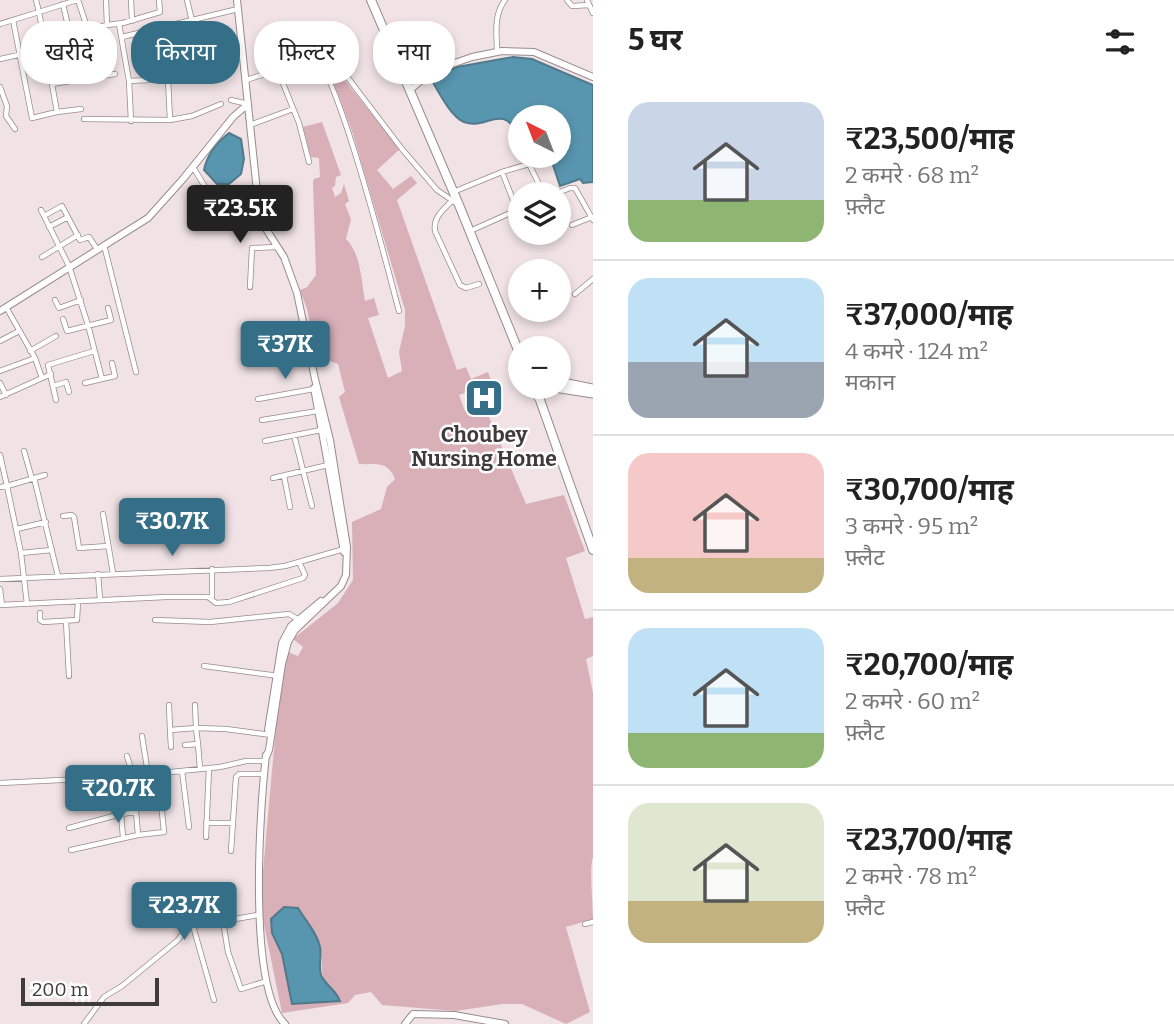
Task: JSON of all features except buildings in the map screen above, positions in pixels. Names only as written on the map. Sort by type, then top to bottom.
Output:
[{"type":"highway","points":[[371,0],[458,190],[513,336]]},
{"type":"highway","points":[[376,0],[456,203],[472,230],[518,336]]},
{"type":"highway","points":[[540,400],[593,550]]},
{"type":"main road","points":[[571,384],[593,388]]},
{"type":"main road","points":[[571,391],[593,394]]},
{"type":"street","points":[[36,0],[41,21]]},
{"type":"street","points":[[0,24],[79,0],[85,21]]},
{"type":"street","points":[[106,0],[107,21]]},
{"type":"street","points":[[131,0],[132,21],[160,12],[159,0]]},
{"type":"street","points":[[187,0],[192,20]]},
{"type":"street","points":[[237,0],[258,201],[266,229],[287,263],[297,293],[316,389],[330,440],[345,548]]},
{"type":"street","points":[[497,52],[496,18],[505,0]]},
{"type":"street","points":[[567,0],[572,6],[589,2],[593,13]]},
{"type":"street","points":[[63,4],[67,21]]},
{"type":"street","points":[[188,21],[237,9]]},
{"type":"street","points":[[13,20],[32,118],[81,110]]},
{"type":"street","points":[[117,24],[131,21]]},
{"type":"street","points":[[120,24],[129,81],[131,121]]},
{"type":"street","points":[[122,37],[131,35]]},
{"type":"street","points":[[412,88],[432,71],[472,57],[497,52],[534,52],[593,77]]},
{"type":"street","points":[[0,59],[19,53]]},
{"type":"street","points":[[245,80],[254,77]]},
{"type":"street","points":[[52,84],[57,113]]},
{"type":"street","points":[[168,84],[170,120]]},
{"type":"street","points":[[283,84],[309,162]]},
{"type":"street","points":[[330,84],[363,181],[399,311]]},
{"type":"street","points":[[353,84],[437,190],[456,203],[436,218],[435,231],[460,285],[466,288],[479,285]]},
{"type":"street","points":[[0,88],[7,106],[6,116],[15,128]]},
{"type":"street","points":[[232,100],[248,104]]},
{"type":"street","points":[[85,119],[170,120],[192,116],[221,104]]},
{"type":"street","points":[[42,378],[35,358],[3,309],[148,218],[233,117],[248,104]]},
{"type":"street","points":[[250,125],[293,109]]},
{"type":"street","points":[[193,167],[207,190]]},
{"type":"street","points":[[458,190],[514,168]]},
{"type":"street","points":[[502,172],[508,186]]},
{"type":"street","points":[[571,188],[575,188],[592,218],[572,225]]},
{"type":"street","points":[[44,216],[62,206],[80,240],[89,237],[97,249]]},
{"type":"street","points":[[41,210],[69,266],[102,379]]},
{"type":"street","points":[[472,230],[508,214]]},
{"type":"street","points":[[49,227],[68,217]]},
{"type":"street","points":[[42,257],[78,235]]},
{"type":"street","points":[[104,244],[136,372]]},
{"type":"street","points":[[250,287],[252,248],[278,247]]},
{"type":"street","points":[[575,294],[593,279]]},
{"type":"street","points":[[55,300],[59,308],[81,300]]},
{"type":"street","points":[[63,319],[68,331],[111,320],[108,308]]},
{"type":"street","points":[[0,341],[19,331]]},
{"type":"street","points":[[30,351],[56,336]]},
{"type":"street","points":[[56,400],[48,365],[94,351]]},
{"type":"street","points":[[0,370],[35,358]]},
{"type":"street","points":[[85,383],[115,376],[112,363]]},
{"type":"street","points":[[0,383],[3,396],[51,374]]},
{"type":"street","points":[[53,386],[66,383],[69,392]]},
{"type":"street","points":[[258,399],[316,389]]},
{"type":"street","points":[[285,1024],[278,1016],[267,981],[258,915],[265,759],[278,676],[288,642],[300,621],[341,586],[348,562],[317,411],[316,389]]},
{"type":"street","points":[[262,420],[317,411]]},
{"type":"street","points":[[265,441],[322,430]]},
{"type":"street","points":[[294,435],[312,506]]},
{"type":"street","points":[[24,451],[46,522],[58,576]]},
{"type":"street","points":[[0,454],[17,529],[27,604]]},
{"type":"street","points":[[273,478],[329,465]]},
{"type":"street","points":[[0,487],[45,475]]},
{"type":"street","points":[[284,476],[290,507]]},
{"type":"street","points":[[103,514],[113,573]]},
{"type":"street","points":[[63,516],[74,517],[78,546],[82,549],[108,546]]},
{"type":"street","points":[[17,529],[46,522]]},
{"type":"street","points":[[0,579],[269,568],[345,548]]},
{"type":"street","points":[[21,553],[52,550]]},
{"type":"street","points":[[212,569],[212,598],[216,603],[229,602],[303,578],[299,562]]},
{"type":"street","points":[[98,574],[100,600]]},
{"type":"street","points":[[0,589],[1,605],[166,597],[212,598]]},
{"type":"street","points":[[40,613],[40,620],[43,622],[79,620],[78,601]]},
{"type":"street","points":[[155,620],[210,622],[289,614],[300,621]]},
{"type":"street","points":[[66,621],[69,676]]},
{"type":"street","points":[[204,666],[278,676]]},
{"type":"street","points":[[169,705],[171,747]]},
{"type":"street","points":[[195,705],[200,769]]},
{"type":"street","points":[[170,730],[226,729],[270,735]]},
{"type":"street","points":[[142,736],[148,774]]},
{"type":"street","points":[[186,745],[198,744]]},
{"type":"street","points":[[127,757],[133,776],[138,835]]},
{"type":"street","points":[[0,783],[133,776],[265,759]]},
{"type":"street","points":[[206,837],[209,768]]},
{"type":"street","points":[[181,771],[189,827]]},
{"type":"street","points":[[71,850],[123,837],[164,832],[158,773]]},
{"type":"street","points":[[231,851],[237,775],[264,774]]},
{"type":"street","points":[[120,799],[123,837]]},
{"type":"street","points":[[69,828],[136,812]]},
{"type":"street","points":[[206,823],[232,823]]},
{"type":"street","points":[[178,898],[193,926],[214,1000]]},
{"type":"street","points":[[84,1024],[104,997],[134,977],[178,940],[188,926],[258,915]]},
{"type":"street","points":[[223,921],[228,952],[241,989],[267,981]]},
{"type":"street","points":[[585,924],[593,922]]},
{"type":"street","points":[[405,1024],[412,1014],[454,1015],[505,1024]]},
{"type":"shaded area","points":[[334,84],[348,84],[400,149],[377,170],[393,189],[411,176],[417,183],[397,200],[457,370],[466,367],[471,379],[488,372],[492,383],[459,395],[465,411],[472,409],[476,417],[487,412],[526,504],[564,495],[585,551],[566,558],[585,619],[593,617],[593,656],[586,659],[593,693],[593,919],[566,927],[590,1012],[566,1024],[522,1004],[502,1004],[456,1011],[382,1005],[371,992],[355,995],[348,1003],[282,1013],[260,905],[278,704],[288,652],[298,656],[303,647],[293,639],[338,603],[353,580],[352,522],[381,509],[387,487],[395,479],[385,466],[359,464],[339,397],[345,392],[338,364],[317,356],[300,290],[307,287],[316,275],[313,182],[320,177],[319,158],[311,157],[303,127],[322,122],[341,175],[336,177],[335,186],[332,188],[335,197],[341,193],[344,184],[349,201],[345,204],[351,219],[346,239],[358,259],[365,301],[374,298],[379,315],[368,318],[388,378],[402,371],[399,352],[405,326],[405,310],[353,134]],"holes":[[[284,907],[307,926],[319,943],[322,973],[329,988],[292,1004],[282,954],[272,933],[275,916]]]},
{"type":"water","points":[[513,57],[532,59],[593,85],[593,182],[583,183],[580,179],[559,182],[554,168],[571,168],[571,105],[508,105],[508,122],[494,119],[472,124],[464,122],[450,109],[434,84],[455,84],[457,67]]},
{"type":"water","points":[[229,133],[241,139],[244,159],[241,174],[229,184],[217,184],[204,170],[213,150]]},
{"type":"water","points":[[284,907],[298,908],[314,932],[320,947],[321,975],[340,1001],[292,1004],[282,954],[272,933],[271,919]]},
{"type":"place","name":"Choubey Nursing Home","points":[[484,398]]}]
